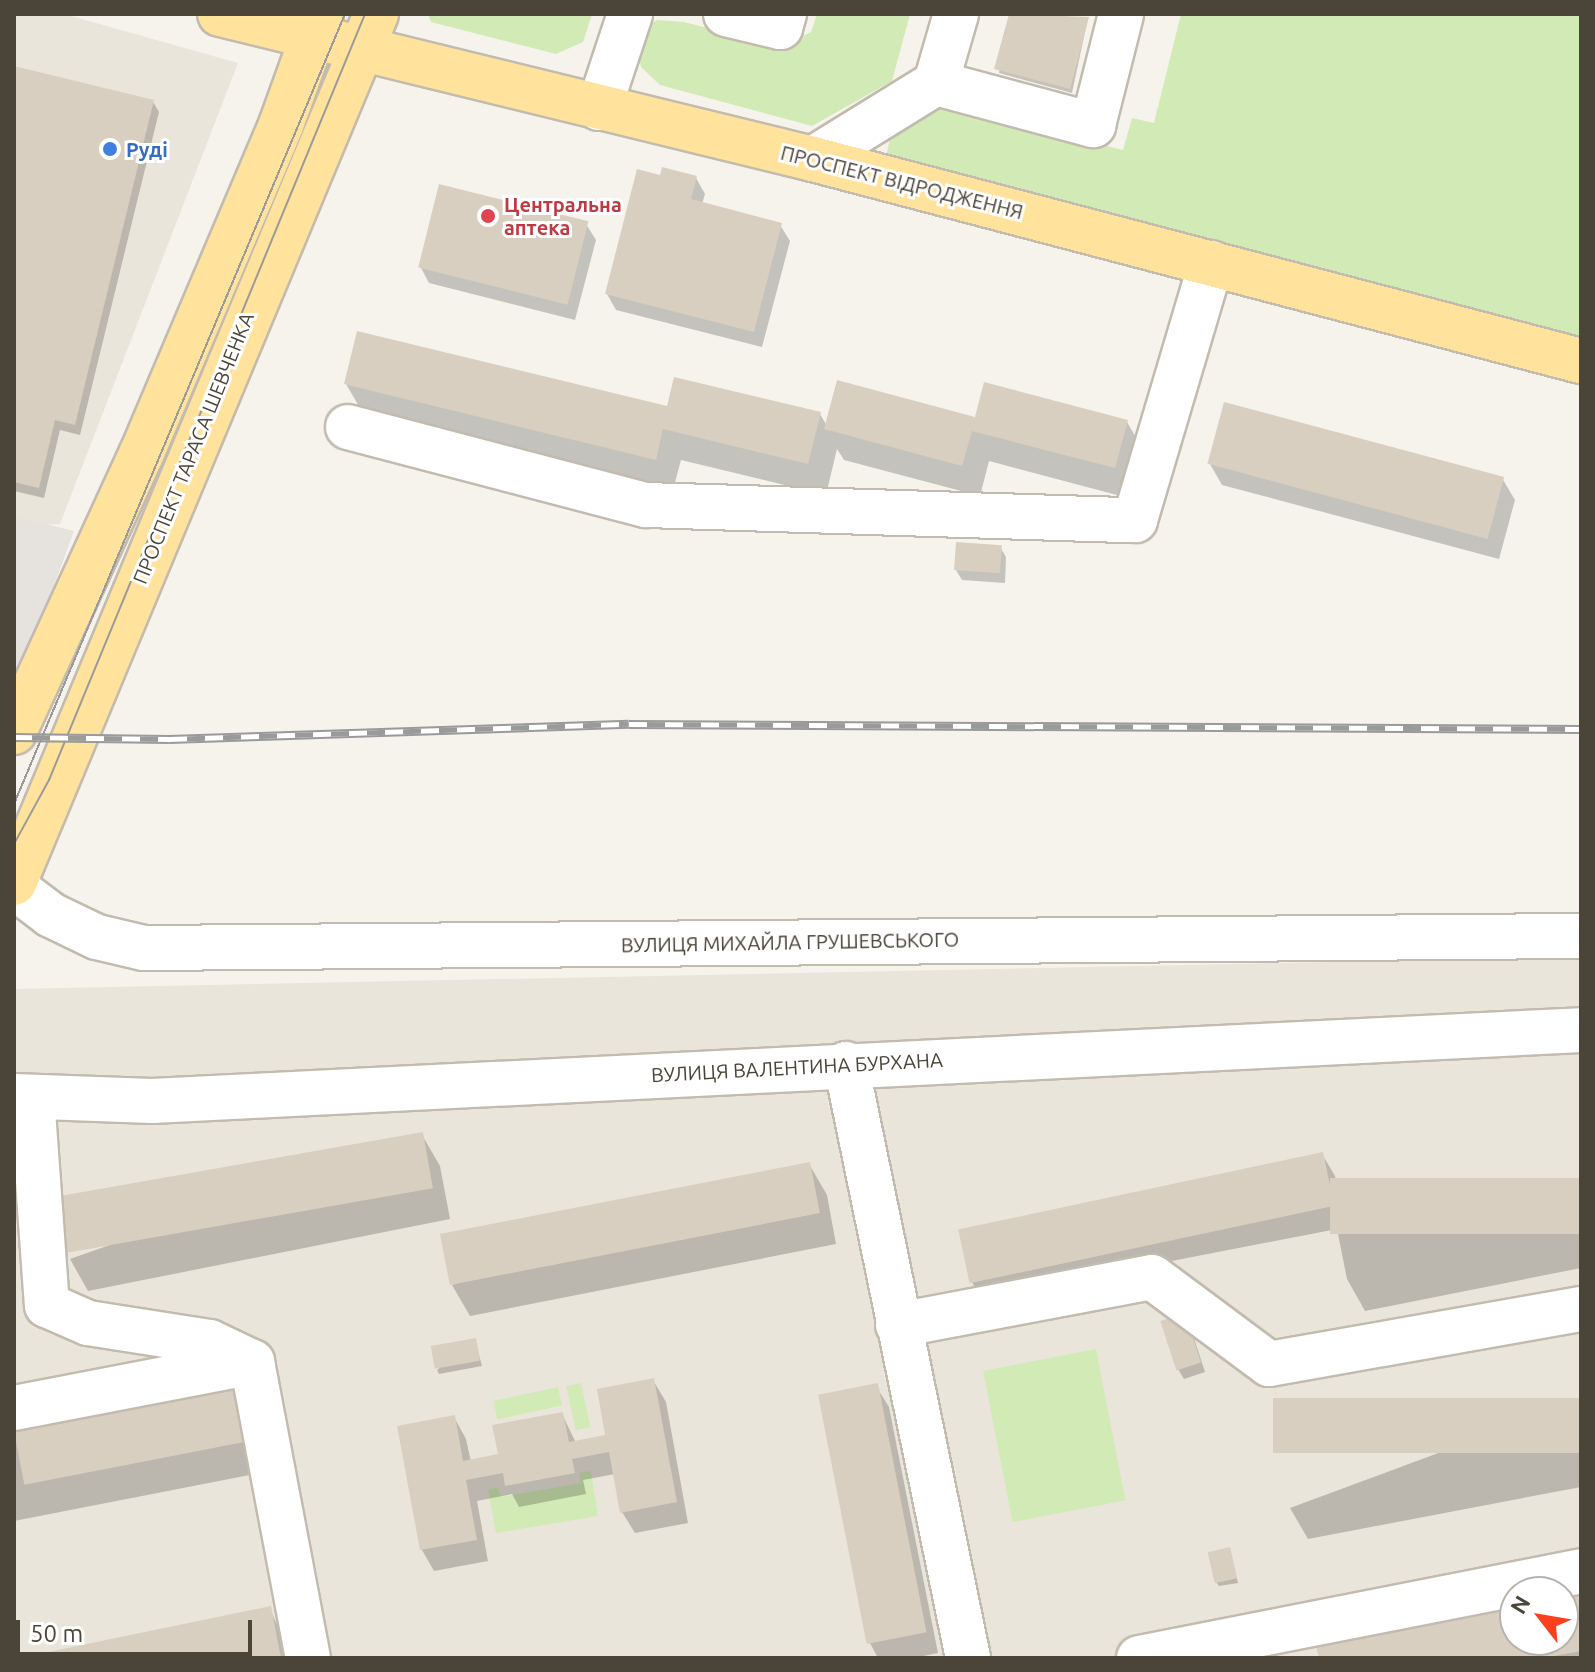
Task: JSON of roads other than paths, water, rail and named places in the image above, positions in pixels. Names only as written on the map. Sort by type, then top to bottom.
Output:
[{"type":"main road","name":"ПРОСПЕКТ ВІДРОДЖЕННЯ","points":[[220,14],[368,32],[599,108],[813,159],[1581,361]]},
{"type":"main road","points":[[14,732],[141,455],[281,125],[316,26]]},
{"type":"main road","name":"ПРОСПЕКТ ТАРАСА ШЕВЧЕНКА","points":[[14,885],[368,32]]},
{"type":"street","points":[[599,108],[630,14]]},
{"type":"street","points":[[726,14],[780,27],[784,14]]},
{"type":"street","points":[[813,159],[936,83],[956,14]]},
{"type":"street","points":[[936,83],[1093,125],[1121,14]]},
{"type":"street","points":[[348,427],[646,505],[1135,520],[1211,263]]},
{"type":"street","name":"ВУЛИЦЯ МИХАЙЛА ГРУШЕВСЬКОГО","points":[[14,885],[63,921],[97,937],[144,948],[1581,936]]},
{"type":"street","name":"ВУЛИЦЯ ВАЛЕНТИНА БУРХАНА","points":[[23,1096],[152,1101],[846,1064],[1581,1030]]},
{"type":"street","points":[[846,1064],[968,1658]]},
{"type":"street","points":[[23,1096],[47,1305],[88,1323],[210,1342],[252,1362]]},
{"type":"street","points":[[898,1325],[1152,1277],[1269,1364],[1581,1309]]},
{"type":"street","points":[[14,1408],[252,1362]]},
{"type":"street","points":[[252,1362],[308,1658]]},
{"type":"street","points":[[1139,1658],[1581,1571]]},
{"type":"tram line","points":[[14,804],[345,14]]},
{"type":"tram line","points":[[14,844],[49,780],[365,14]]},
{"type":"railway","points":[[14,737],[169,739],[629,724],[1581,729]]},
{"type":"place","name":"Рудi","points":[[110,149]]},
{"type":"place","name":"Центральна аптека","points":[[488,216]]}]
